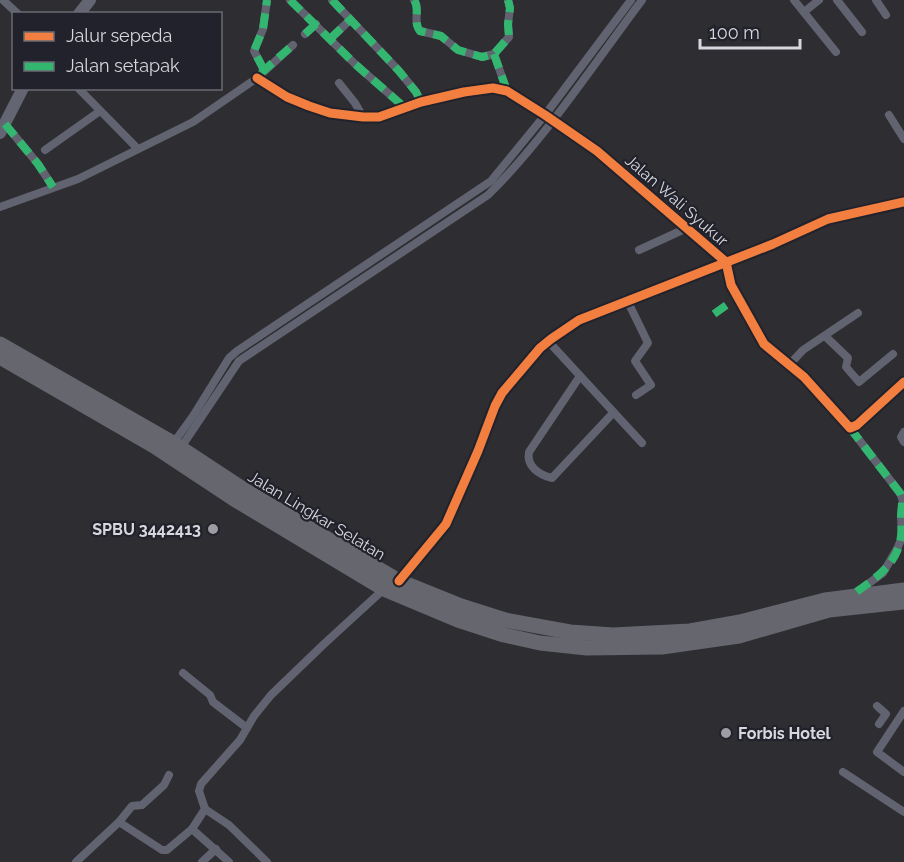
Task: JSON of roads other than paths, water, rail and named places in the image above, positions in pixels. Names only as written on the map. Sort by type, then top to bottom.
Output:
[{"type":"highway","name":"Jalan Lingkar Selatan","points":[[0,344],[172,450],[275,524],[384,589],[458,621],[504,635],[540,643],[587,648],[662,646],[739,636],[829,610],[855,599]]},
{"type":"highway","name":"Jalan Lingkar Selatan","points":[[0,357],[246,491],[399,581],[461,606],[505,620],[570,632],[613,635],[690,631],[740,622],[825,600],[884,599],[904,602]]},
{"type":"highway","name":"Jalan Lingkar Selatan","points":[[884,599],[904,590]]},
{"type":"street","points":[[3,0],[16,12]]},
{"type":"street","points":[[81,12],[90,0]]},
{"type":"street","points":[[264,70],[254,51],[263,29],[267,0]]},
{"type":"street","points":[[290,0],[355,64],[404,107]]},
{"type":"street","points":[[332,0],[399,71],[421,102]]},
{"type":"street","points":[[414,0],[417,5],[417,29],[441,36],[458,50],[477,57],[494,54],[508,40],[510,34],[508,0]]},
{"type":"street","points":[[549,117],[631,0]]},
{"type":"street","points":[[172,450],[229,358],[481,190],[549,117],[642,0]]},
{"type":"street","points":[[794,0],[836,52]]},
{"type":"street","points":[[804,12],[819,0]]},
{"type":"street","points":[[837,0],[862,32]]},
{"type":"street","points":[[876,0],[886,15]]},
{"type":"street","points":[[330,39],[350,20]]},
{"type":"street","points":[[305,34],[316,24]]},
{"type":"street","points":[[0,207],[78,179],[199,118],[257,78],[293,45]]},
{"type":"street","points":[[494,54],[507,91]]},
{"type":"street","name":"Jalan Wali Syukur","points":[[257,78],[287,97],[309,106],[330,113],[363,117],[379,117],[421,102],[482,89],[498,88],[507,91],[549,117],[629,177],[726,262],[731,285],[764,345],[818,390],[900,493],[903,501],[902,537],[883,573],[855,599]]},
{"type":"street","points":[[339,83],[363,117]]},
{"type":"street","points":[[22,90],[3,129],[38,164],[53,187]]},
{"type":"street","points":[[80,90],[138,149]]},
{"type":"street","points":[[45,150],[100,111]]},
{"type":"street","points":[[889,115],[904,139]]},
{"type":"street","points":[[399,581],[446,524],[502,393],[548,341],[579,320],[840,215],[904,201]]},
{"type":"street","points":[[639,250],[687,228]]},
{"type":"street","points":[[628,302],[648,343],[635,361],[651,385],[636,395]]},
{"type":"street","points":[[789,365],[803,350],[858,313]]},
{"type":"street","points":[[825,336],[848,358],[846,367],[859,382],[893,354]]},
{"type":"street","points":[[548,341],[642,443]]},
{"type":"street","points":[[580,376],[530,452],[528,459],[532,467],[552,478],[613,413]]},
{"type":"street","points":[[850,428],[857,425],[904,382]]},
{"type":"street","points":[[267,862],[229,825],[205,809],[199,790],[201,784],[240,740],[254,716],[271,695],[384,589]]},
{"type":"street","points":[[183,673],[210,695],[213,702],[247,728]]},
{"type":"street","points":[[877,706],[886,714],[879,723]]},
{"type":"street","points":[[903,769],[877,753],[889,731],[904,713]]},
{"type":"street","points":[[871,718],[889,731]]},
{"type":"street","points":[[843,772],[904,812]]},
{"type":"street","points":[[76,862],[119,822],[132,806],[142,805],[154,795],[169,775]]},
{"type":"street","points":[[119,822],[162,850],[167,850],[192,829],[205,809]]},
{"type":"street","points":[[192,829],[229,862]]},
{"type":"street","points":[[202,862],[216,849]]},
{"type":"place","name":"SPBU 3442413","points":[[213,529]]},
{"type":"place","name":"Forbis Hotel","points":[[726,733]]}]
